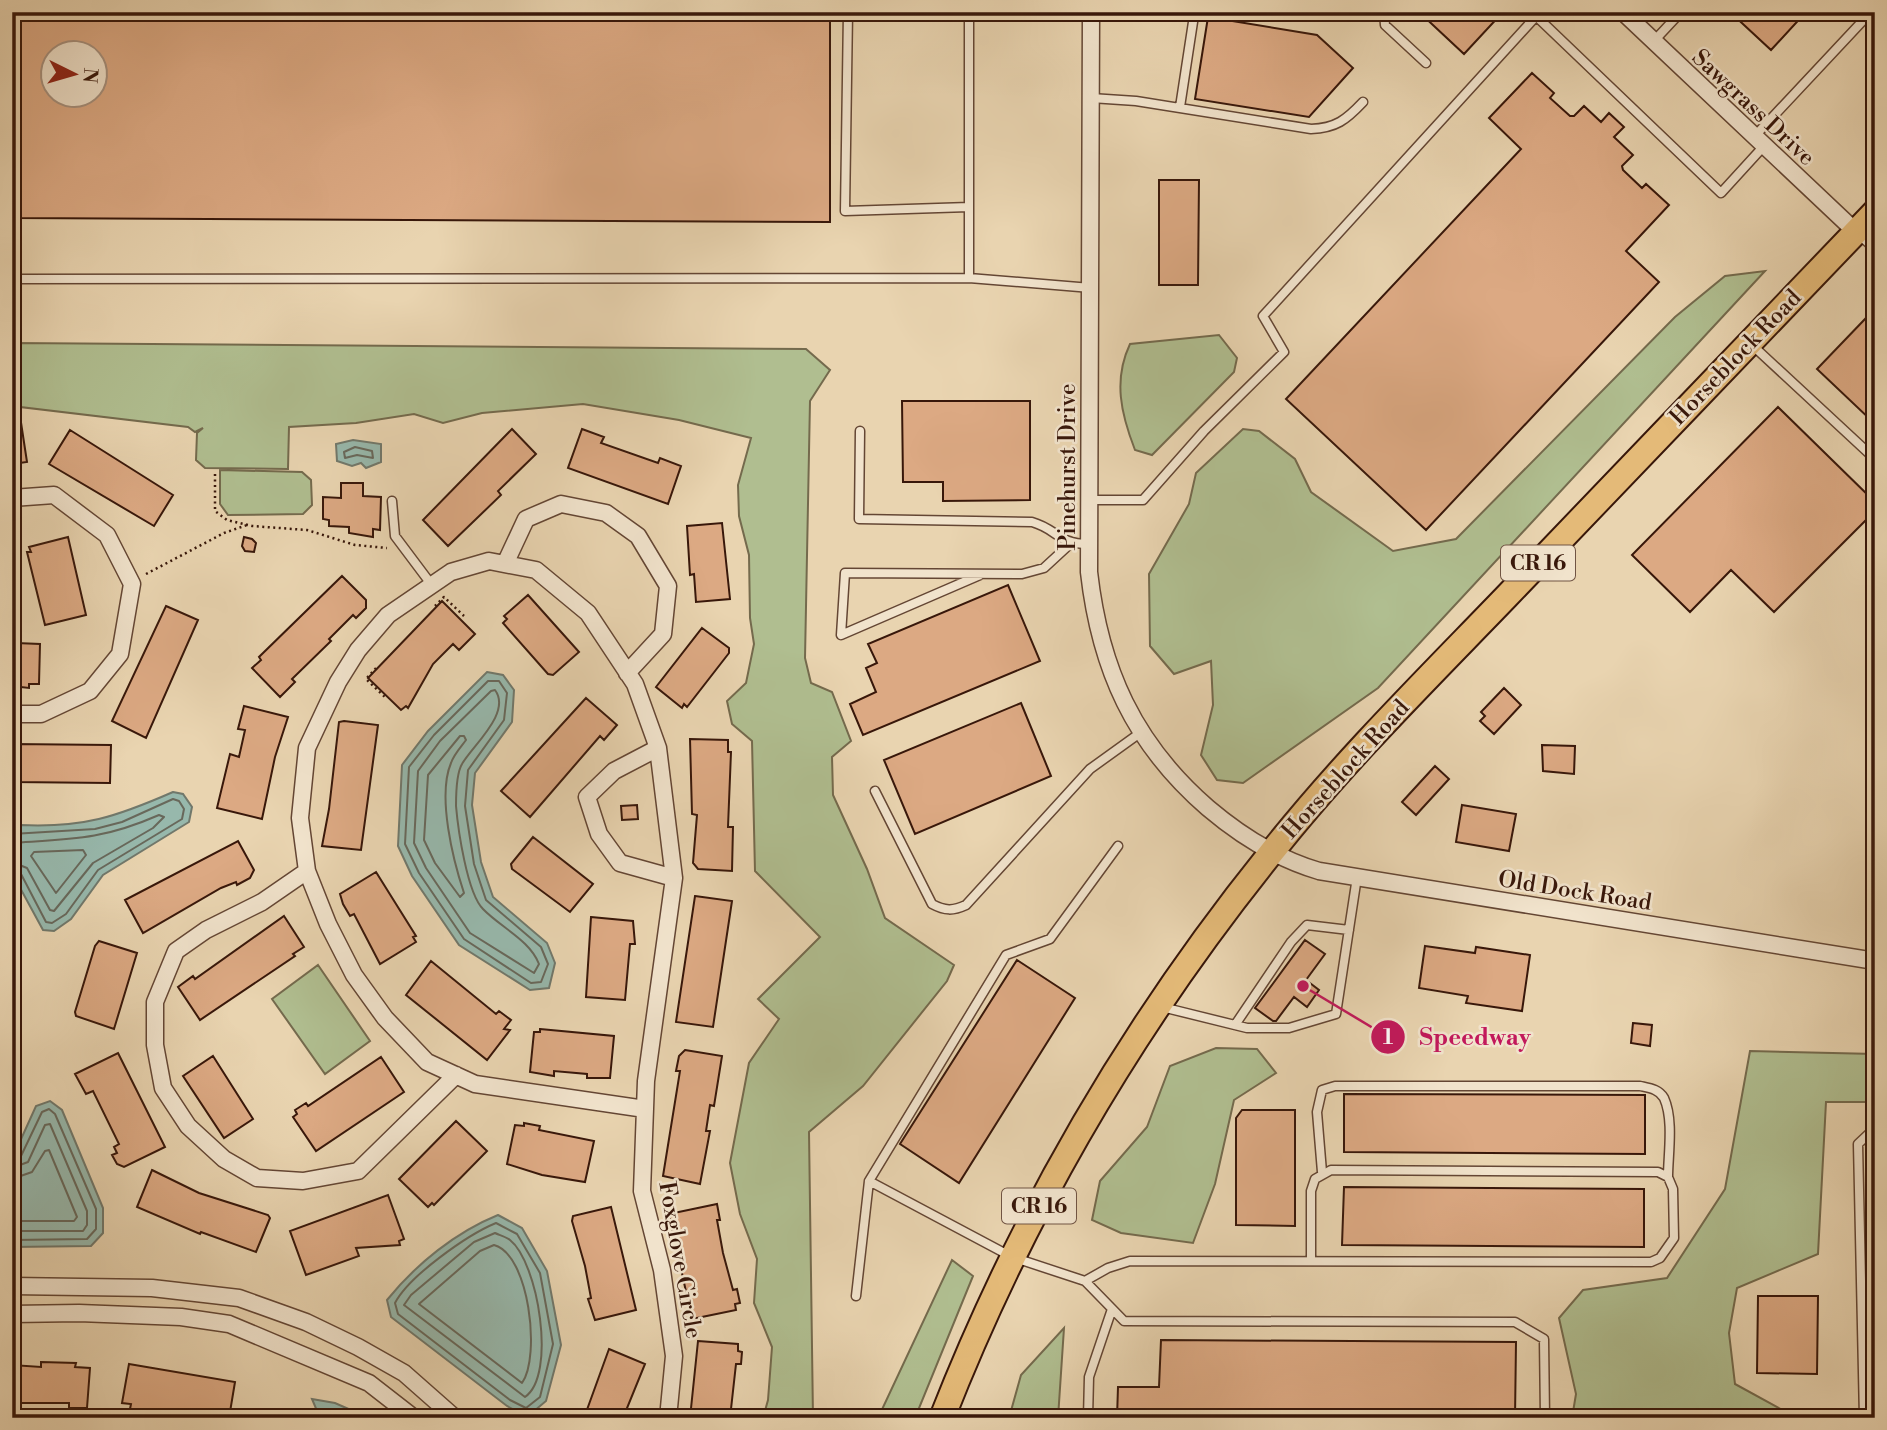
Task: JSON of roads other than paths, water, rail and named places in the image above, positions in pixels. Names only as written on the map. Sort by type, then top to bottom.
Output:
[{"type":"main road","name":"Horseblock Road","points":[[942,1418],[1012,1257],[1073,1144],[1159,1006],[1271,852],[1372,737],[1875,212]]},
{"type":"street","name":"Pinehurst Drive","points":[[1091,12],[1088,544],[1092,600],[1102,644],[1116,684],[1140,733],[1157,757],[1195,797],[1236,830],[1271,852]]},
{"type":"street","name":"Sawgrass Drive","points":[[1623,12],[1856,232]]},
{"type":"street","points":[[12,498],[54,495],[107,535],[132,584],[120,654],[90,691],[41,714],[12,714]]},
{"type":"street","points":[[505,564],[526,519],[561,504],[606,513],[638,536],[668,586],[663,635],[627,673]]},
{"type":"street","name":"Foxglove Circle","points":[[645,1109],[475,1084],[427,1062],[385,1018],[361,986],[328,924],[307,871],[300,818],[307,748],[338,682],[358,650],[388,615],[451,572],[489,561],[536,570],[588,613],[635,684],[658,748],[674,878],[645,1109],[642,1191],[662,1270],[674,1356],[668,1418]]},
{"type":"street","points":[[658,748],[614,771],[587,797],[599,835],[621,863],[674,878]]},
{"type":"street","name":"Old Dock Road","points":[[1271,852],[1319,871],[1875,961]]},
{"type":"street","points":[[307,871],[262,902],[206,930],[176,951],[155,1002],[155,1045],[163,1088],[188,1126],[224,1159],[257,1178],[303,1181],[358,1171],[456,1075]]},
{"type":"street","points":[[12,1286],[152,1287],[239,1298],[306,1322],[358,1347],[404,1373],[455,1418]]},
{"type":"street","points":[[12,1314],[92,1313],[181,1317],[229,1324],[369,1383],[414,1418]]},
{"type":"lane","points":[[848,12],[845,211],[969,207]]},
{"type":"lane","points":[[969,12],[969,278]]},
{"type":"lane","points":[[1384,12],[1385,25],[1426,63]]},
{"type":"lane","points":[[1653,41],[1681,12]]},
{"type":"lane","points":[[1088,500],[1143,500],[1204,431],[1284,352],[1263,316],[1538,14],[1721,193],[1758,142],[1864,16],[1871,12]]},
{"type":"lane","points":[[1181,107],[1193,22]]},
{"type":"lane","points":[[1091,98],[1181,107],[1311,129],[1331,128],[1347,119],[1363,102]]},
{"type":"lane","points":[[1856,232],[1875,249]]},
{"type":"lane","points":[[12,279],[969,278],[1091,288]]},
{"type":"lane","points":[[1749,342],[1875,459]]},
{"type":"lane","points":[[860,431],[859,519],[1032,522],[1042,525],[1070,544],[1088,544]]},
{"type":"lane","points":[[392,501],[395,536],[431,584]]},
{"type":"lane","points":[[980,575],[841,635],[845,573],[980,575],[1033,572],[1052,562],[1070,544]]},
{"type":"lane","points":[[875,791],[932,904],[954,910],[966,905],[1090,769],[1140,733]]},
{"type":"lane","points":[[856,1296],[869,1181],[1006,955],[1050,939],[1118,846]]},
{"type":"lane","points":[[1159,1006],[1235,1025],[1289,1028],[1336,1014],[1357,877]]},
{"type":"lane","points":[[1235,1025],[1291,942],[1307,925],[1349,930]]},
{"type":"lane","points":[[1084,1281],[1108,1268],[1130,1261],[1651,1262],[1668,1250],[1674,1238],[1673,1189],[1668,1177],[1668,1116],[1664,1097],[1655,1089],[1640,1086],[1335,1086],[1321,1090],[1317,1112],[1322,1172]]},
{"type":"lane","points":[[1864,1418],[1858,1144],[1875,1128]]},
{"type":"lane","points":[[1311,1261],[1311,1191],[1315,1179],[1322,1172],[1658,1172],[1668,1177]]},
{"type":"lane","points":[[869,1181],[1012,1257],[1084,1281],[1124,1321],[1515,1322],[1544,1339],[1545,1418]]},
{"type":"lane","points":[[1088,1418],[1089,1377],[1112,1309]]},
{"type":"water","points":[[353,440],[381,444],[381,462],[366,468],[361,463],[352,466],[337,461],[336,444]]},
{"type":"water","points":[[487,672],[503,675],[514,690],[512,722],[475,773],[472,805],[481,862],[493,897],[547,943],[555,963],[549,988],[530,990],[459,945],[412,876],[398,846],[402,765],[428,731]]},
{"type":"water","points":[[173,792],[183,794],[192,807],[189,822],[103,875],[71,919],[54,931],[43,930],[12,873],[12,828],[20,825],[62,825],[99,819]]},
{"type":"water","points":[[50,1101],[62,1110],[103,1208],[103,1233],[91,1246],[12,1247],[12,1159],[36,1106]]},
{"type":"water","points":[[498,1215],[522,1228],[547,1271],[561,1345],[546,1401],[527,1417],[507,1406],[391,1317],[387,1300],[438,1250],[467,1230]]},
{"type":"water","points":[[312,1399],[335,1403],[369,1418],[320,1418]]},
{"type":"place","name":"Speedway","points":[[1303,986]]}]
